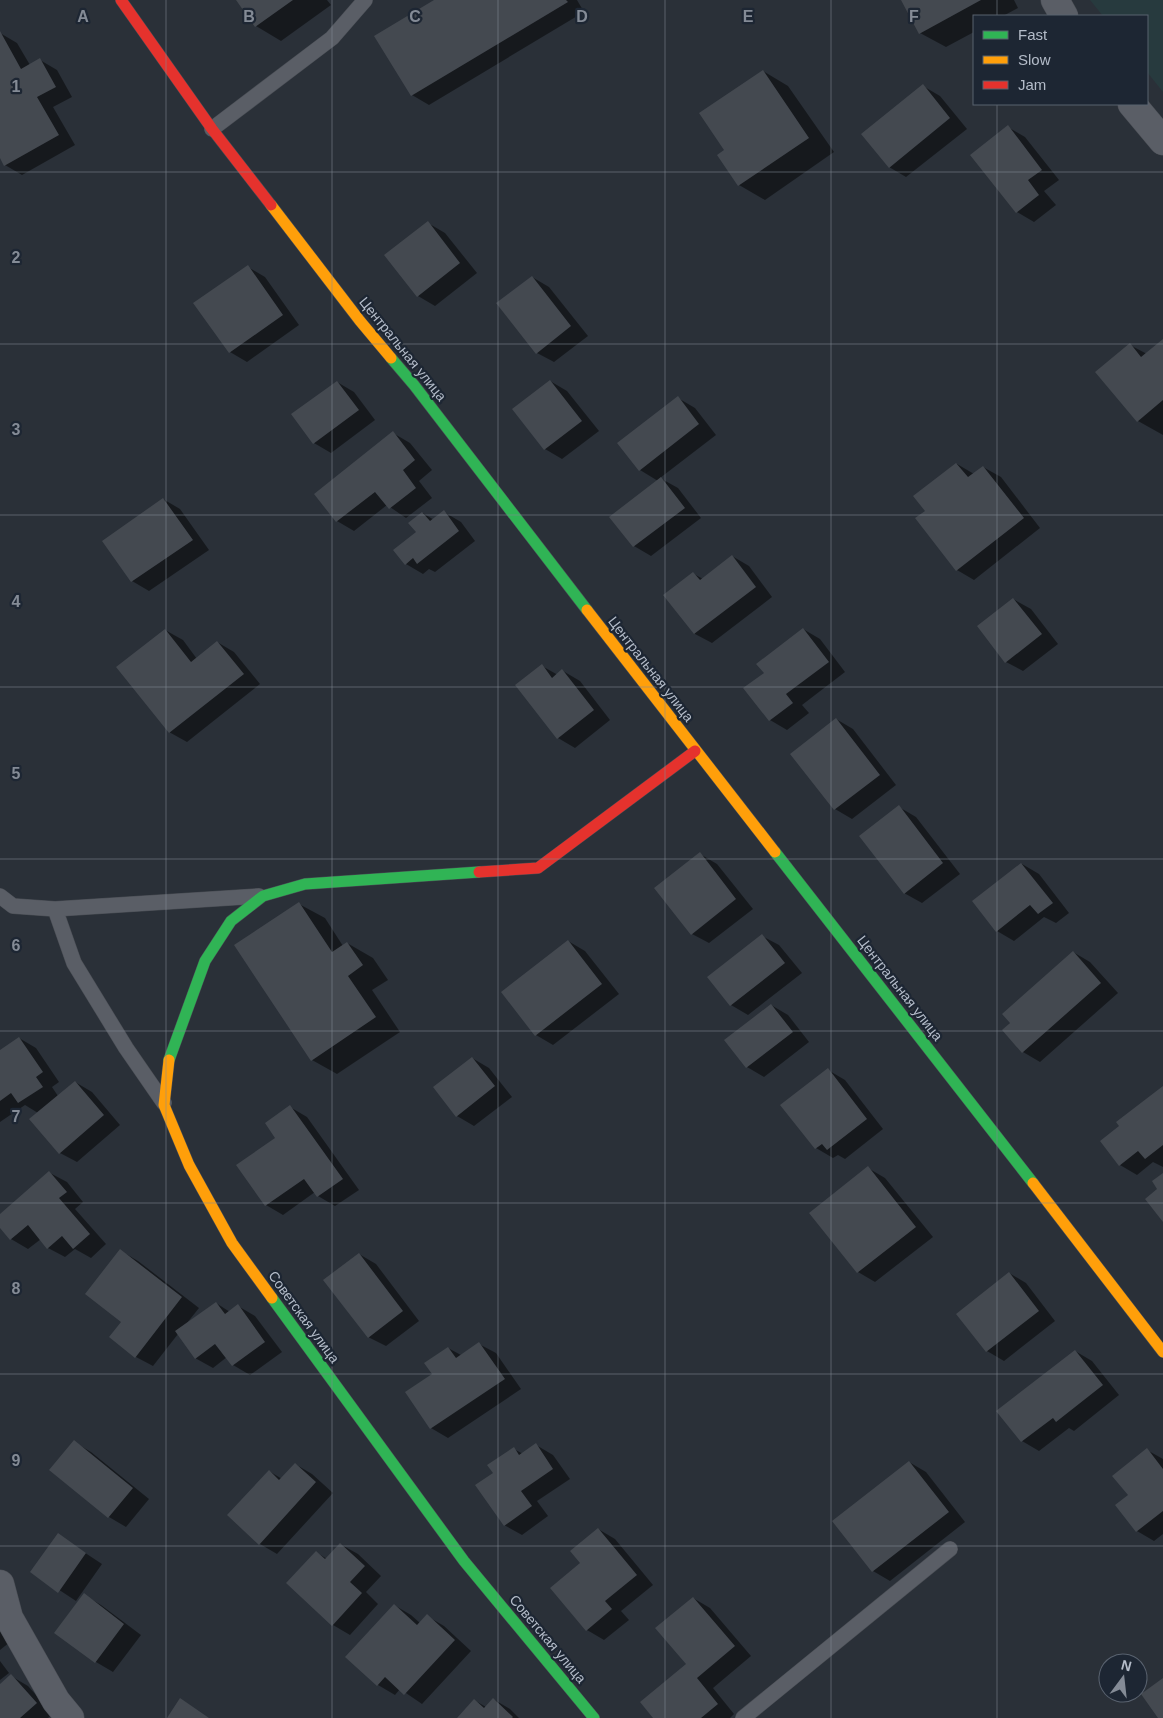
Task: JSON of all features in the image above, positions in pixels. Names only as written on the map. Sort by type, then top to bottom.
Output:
[{"type":"street","name":"Центральная улица","points":[[122,0],[212,129],[360,321],[414,385],[695,751],[841,936],[1163,1352]]},
{"type":"street","points":[[1055,0],[1063,15]]},
{"type":"street","points":[[1133,105],[1163,142]]},
{"type":"street","points":[[263,896],[305,884],[538,868],[695,751]]},
{"type":"street","name":"Советская улица","points":[[263,896],[231,921],[205,961],[169,1061],[164,1105],[189,1165],[232,1243],[464,1561],[594,1718]]},
{"type":"street","points":[[0,1584],[9,1618],[56,1701],[70,1718]]},
{"type":"lane","points":[[212,129],[332,38],[365,0]]},
{"type":"lane","points":[[0,896],[13,906],[55,909],[263,896]]},
{"type":"lane","points":[[55,909],[74,963],[126,1048],[164,1105]]},
{"type":"lane","points":[[743,1718],[950,1549]]},
{"type":"green space","points":[[1090,0],[1163,0],[1163,92],[1148,73],[1148,15],[1102,15]]},
{"type":"building","points":[[236,0],[293,0],[255,27]]},
{"type":"building","points":[[434,0],[566,0],[568,2],[411,96],[374,36]]},
{"type":"building","points":[[901,0],[981,0],[919,34]]},
{"type":"building","points":[[0,31],[21,69],[40,58],[56,87],[37,97],[59,135],[4,166],[0,158]]},
{"type":"building","points":[[763,70],[809,138],[738,186],[717,155],[724,150],[699,113]]},
{"type":"building","points":[[923,84],[950,118],[889,168],[861,134]]},
{"type":"building","points":[[1008,125],[1042,170],[1028,180],[1039,195],[1016,213],[970,155]]},
{"type":"building","points":[[428,221],[460,263],[417,297],[384,255]]},
{"type":"building","points":[[248,265],[283,315],[229,353],[193,303]]},
{"type":"building","points":[[532,276],[571,326],[536,354],[496,303]]},
{"type":"building","points":[[1163,339],[1163,400],[1137,422],[1095,372],[1130,343],[1141,357]]},
{"type":"building","points":[[550,380],[582,421],[544,450],[512,409]]},
{"type":"building","points":[[337,381],[359,410],[313,444],[291,414]]},
{"type":"building","points":[[678,396],[699,424],[639,471],[617,443]]},
{"type":"building","points":[[393,431],[415,460],[403,470],[416,488],[389,509],[375,492],[336,522],[314,494]]},
{"type":"building","points":[[956,463],[968,477],[983,466],[1024,518],[956,571],[915,518],[925,511],[913,496]]},
{"type":"building","points":[[661,477],[685,508],[633,547],[609,517]]},
{"type":"building","points":[[163,498],[193,540],[131,582],[102,541]]},
{"type":"building","points":[[444,510],[459,531],[417,564],[413,558],[405,565],[393,550],[416,532],[408,523],[422,512],[430,521]]},
{"type":"building","points":[[732,555],[756,587],[694,634],[663,595],[693,572],[700,580]]},
{"type":"building","points":[[1013,598],[1042,634],[1005,663],[977,626]]},
{"type":"building","points":[[803,628],[829,662],[786,694],[793,703],[769,721],[743,688],[764,673],[756,664]]},
{"type":"building","points":[[165,629],[191,662],[217,641],[244,674],[169,733],[116,667]]},
{"type":"building","points":[[542,664],[552,678],[562,669],[594,710],[557,739],[515,685]]},
{"type":"building","points":[[836,718],[880,775],[834,810],[790,754]]},
{"type":"building","points":[[899,805],[943,863],[904,894],[859,836]]},
{"type":"building","points":[[700,852],[736,899],[691,935],[654,888]]},
{"type":"building","points":[[1021,863],[1053,903],[1038,914],[1030,905],[996,932],[972,901]]},
{"type":"building","points":[[299,902],[332,952],[347,942],[363,965],[348,976],[376,1017],[311,1061],[234,945]]},
{"type":"building","points":[[762,934],[785,963],[730,1006],[707,977]]},
{"type":"building","points":[[568,940],[602,984],[535,1036],[501,992]]},
{"type":"building","points":[[1073,951],[1101,983],[1022,1053],[1002,1030],[1010,1023],[1002,1014]]},
{"type":"building","points":[[771,1004],[793,1032],[746,1068],[724,1040]]},
{"type":"building","points":[[19,1037],[43,1072],[36,1077],[43,1087],[18,1103],[11,1093],[0,1101],[0,1050]]},
{"type":"building","points":[[472,1057],[495,1086],[456,1117],[433,1087]]},
{"type":"building","points":[[828,1068],[867,1119],[827,1150],[822,1144],[815,1149],[780,1105]]},
{"type":"building","points":[[75,1081],[104,1115],[59,1154],[29,1119]]},
{"type":"building","points":[[1163,1086],[1163,1145],[1145,1159],[1138,1151],[1119,1166],[1100,1141],[1119,1126],[1116,1122]]},
{"type":"building","points":[[290,1105],[343,1179],[317,1197],[304,1179],[265,1206],[236,1165],[275,1138],[265,1123]]},
{"type":"building","points":[[868,1166],[916,1227],[857,1273],[809,1213]]},
{"type":"building","points":[[49,1171],[67,1192],[59,1198],[90,1234],[73,1249],[62,1236],[47,1249],[28,1225],[10,1240],[0,1228],[0,1214]]},
{"type":"building","points":[[1163,1173],[1163,1222],[1145,1199],[1157,1189],[1152,1181]]},
{"type":"building","points":[[120,1249],[182,1297],[135,1358],[109,1337],[121,1322],[85,1294]]},
{"type":"building","points":[[359,1253],[403,1311],[368,1338],[323,1280]]},
{"type":"building","points":[[1009,1272],[1039,1311],[986,1352],[956,1314]]},
{"type":"building","points":[[216,1302],[225,1314],[238,1304],[265,1342],[232,1366],[215,1344],[195,1359],[175,1331]]},
{"type":"building","points":[[479,1342],[505,1379],[430,1429],[405,1392],[432,1374],[424,1363],[448,1347],[456,1358]]},
{"type":"building","points":[[1075,1350],[1103,1385],[1056,1422],[1053,1418],[1021,1442],[996,1411]]},
{"type":"building","points":[[74,1440],[133,1488],[108,1518],[49,1470]]},
{"type":"building","points":[[536,1443],[553,1469],[521,1491],[532,1506],[504,1526],[475,1485],[493,1473],[487,1465],[514,1447],[519,1455]]},
{"type":"building","points":[[1147,1448],[1163,1469],[1163,1511],[1136,1532],[1115,1505],[1128,1495],[1112,1476]]},
{"type":"building","points":[[909,1461],[949,1512],[872,1572],[832,1521]]},
{"type":"building","points":[[295,1463],[316,1482],[259,1545],[227,1515],[269,1470],[279,1480]]},
{"type":"building","points":[[598,1528],[637,1575],[605,1601],[612,1609],[586,1631],[550,1588],[580,1563],[570,1551]]},
{"type":"building","points":[[58,1533],[86,1553],[58,1593],[30,1572]]},
{"type":"building","points":[[340,1543],[365,1566],[350,1582],[362,1593],[332,1626],[286,1583],[316,1551],[325,1559]]},
{"type":"building","points":[[84,1593],[124,1624],[95,1663],[54,1633]]},
{"type":"building","points":[[693,1597],[735,1646],[697,1678],[718,1704],[701,1718],[653,1718],[640,1702],[686,1664],[655,1628]]},
{"type":"building","points":[[394,1604],[417,1625],[427,1614],[455,1640],[404,1695],[385,1677],[377,1686],[345,1657]]},
{"type":"building","points":[[11,1674],[37,1703],[20,1718],[0,1718],[0,1684]]},
{"type":"building","points":[[1163,1678],[1163,1718],[1158,1718],[1147,1703],[1148,1689]]},
{"type":"building","points":[[180,1698],[209,1718],[167,1718]]},
{"type":"building","points":[[493,1698],[512,1718],[457,1718],[474,1699],[484,1708]]},
{"type":"traffic: fast","points":[[391,358],[414,385],[587,610]]},
{"type":"traffic: fast","points":[[775,852],[1033,1183]]},
{"type":"traffic: fast","points":[[169,1060],[205,961],[231,921],[263,896],[305,884],[479,872]]},
{"type":"traffic: fast","points":[[272,1298],[464,1561],[594,1718]]},
{"type":"traffic: slow","points":[[271,205],[360,321],[391,358]]},
{"type":"traffic: slow","points":[[587,610],[775,852]]},
{"type":"traffic: slow","points":[[169,1060],[164,1105],[189,1165],[232,1243],[272,1298]]},
{"type":"traffic: slow","points":[[1033,1183],[1163,1352]]},
{"type":"traffic: jam","points":[[121,0],[212,129],[271,205]]},
{"type":"traffic: jam","points":[[479,872],[538,868],[695,751]]}]
